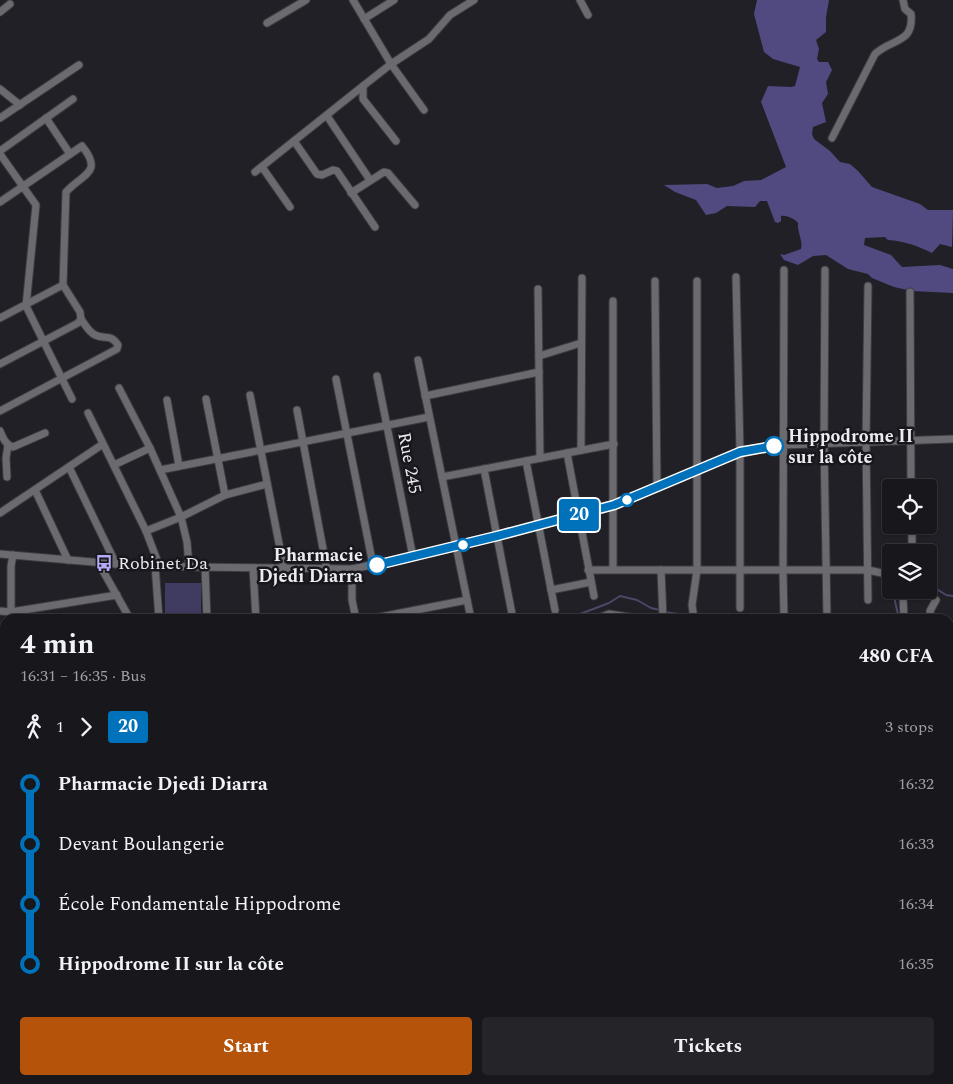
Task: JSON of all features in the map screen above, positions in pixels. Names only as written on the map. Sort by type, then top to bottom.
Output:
[{"type":"street","points":[[267,23],[306,0]]},
{"type":"street","points":[[353,0],[391,64],[424,110]]},
{"type":"street","points":[[364,18],[394,0]]},
{"type":"street","points":[[290,206],[258,169],[391,64],[429,38],[450,15],[474,0]]},
{"type":"street","points":[[580,0],[588,15]]},
{"type":"street","points":[[832,138],[875,54],[887,46],[902,40],[908,33],[911,14],[905,9],[904,0]]},
{"type":"street","points":[[0,12],[10,4]]},
{"type":"street","points":[[0,118],[79,65]]},
{"type":"street","points":[[363,86],[362,99],[396,141]]},
{"type":"street","points":[[0,89],[20,105]]},
{"type":"street","points":[[72,399],[26,306],[36,205],[0,153],[73,99]]},
{"type":"street","points":[[327,116],[370,180]]},
{"type":"street","points":[[46,118],[70,154]]},
{"type":"street","points":[[294,141],[317,174],[322,175],[333,170],[337,172],[375,227]]},
{"type":"street","points":[[0,202],[82,146],[92,160],[92,166],[87,175],[66,192],[64,286],[80,312],[81,319],[96,336],[108,336],[118,345],[117,349],[0,411]]},
{"type":"street","points":[[351,193],[384,172],[388,172],[416,205]]},
{"type":"street","points":[[784,270],[784,614]]},
{"type":"street","points":[[825,270],[824,444],[827,614]]},
{"type":"street","points":[[736,276],[740,452],[740,608]]},
{"type":"street","points":[[581,450],[582,278]]},
{"type":"street","points":[[655,281],[657,488]]},
{"type":"street","points":[[693,614],[692,605],[697,570],[697,282]]},
{"type":"street","points":[[0,318],[64,286]]},
{"type":"street","points":[[868,286],[866,442],[868,600]]},
{"type":"street","points":[[538,289],[540,458]]},
{"type":"street","points":[[910,292],[911,479]]},
{"type":"street","points":[[613,301],[613,570]]},
{"type":"street","points":[[0,364],[78,323],[81,319]]},
{"type":"street","points":[[538,356],[582,343]]},
{"type":"street","points":[[418,360],[470,614]]},
{"type":"street","points":[[425,396],[539,372]]},
{"type":"street","name":"Rue 245","points":[[377,376],[413,557]]},
{"type":"street","points":[[336,379],[374,565]]},
{"type":"street","points":[[119,388],[150,448],[181,517],[187,542],[189,566]]},
{"type":"street","points":[[250,395],[284,569]]},
{"type":"street","points":[[206,399],[225,495]]},
{"type":"street","points":[[167,400],[179,466]]},
{"type":"street","points":[[296,410],[327,570]]},
{"type":"street","points":[[88,413],[146,531],[157,565],[159,614]]},
{"type":"street","points":[[160,470],[429,417]]},
{"type":"street","points":[[0,431],[8,445],[13,447],[45,433]]},
{"type":"street","points":[[0,554],[116,564],[327,570],[352,569],[413,557],[614,505],[740,452],[783,445],[953,439]]},
{"type":"street","points":[[0,513],[103,444]]},
{"type":"street","points":[[442,477],[614,444]]},
{"type":"street","points":[[7,477],[6,458],[8,445]]},
{"type":"street","points":[[114,465],[150,448]]},
{"type":"street","points":[[567,453],[594,596]]},
{"type":"street","points":[[526,461],[555,610]]},
{"type":"street","points":[[69,467],[116,564]]},
{"type":"street","points":[[484,469],[512,614]]},
{"type":"street","points":[[146,531],[181,517],[225,495],[267,484]]},
{"type":"street","points":[[35,490],[68,560]]},
{"type":"street","points":[[13,555],[11,566],[13,614]]},
{"type":"street","points":[[98,562],[127,614]]},
{"type":"street","points":[[205,567],[208,614]]},
{"type":"street","points":[[253,568],[256,614]]},
{"type":"street","points":[[352,569],[352,600],[355,614]]},
{"type":"street","points":[[588,570],[868,570],[882,573]]},
{"type":"street","points":[[661,570],[663,614]]},
{"type":"street","points":[[551,590],[591,582]]},
{"type":"street","points":[[18,614],[117,595]]},
{"type":"street","points":[[903,599],[904,614]]},
{"type":"street","points":[[396,614],[467,600]]},
{"type":"street","points":[[930,614],[936,600]]},
{"type":"shaded area","points":[[757,0],[829,0],[826,32],[816,40],[819,49],[817,59],[819,62],[828,62],[832,70],[826,82],[828,94],[822,103],[826,122],[813,127],[812,134],[814,139],[830,151],[840,162],[850,164],[872,187],[920,204],[928,210],[953,210],[952,247],[940,244],[932,253],[911,244],[888,240],[885,237],[865,238],[864,245],[891,255],[902,267],[940,265],[953,269],[953,293],[912,291],[894,287],[872,278],[868,274],[848,269],[826,255],[813,256],[798,265],[784,260],[780,254],[784,255],[801,249],[798,223],[783,216],[781,216],[781,221],[775,222],[767,201],[760,201],[755,207],[727,206],[716,213],[706,215],[696,200],[675,192],[664,185],[707,184],[717,188],[733,186],[744,181],[761,180],[786,167],[761,102],[768,86],[795,86],[800,67],[773,59],[764,52],[754,14]]},
{"type":"shaded area","points":[[165,583],[201,583],[201,614],[165,614]]},
{"type":"waterway","points":[[937,589],[946,595],[953,596]]},
{"type":"waterway","points":[[580,614],[609,603],[620,596],[637,600],[651,608],[660,610]]},
{"type":"waterway","points":[[895,599],[898,614]]},
{"type":"waterway","points":[[665,612],[678,614]]},
{"type":"bus line","name":"20","points":[[377,565],[614,505],[740,452],[774,446]]},
{"type":"place","name":"Hippodrome II sur la côte","points":[[774,446]]},
{"type":"place","name":"Robinet Da","points":[[104,563]]},
{"type":"place","name":"Pharmacie Djedi Diarra","points":[[377,565]]}]
